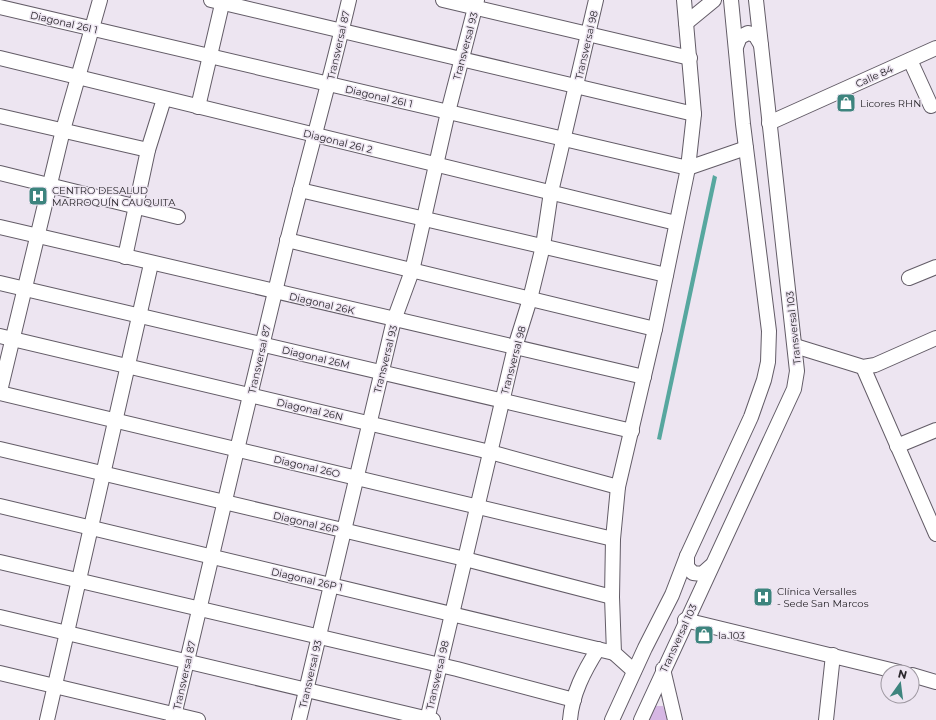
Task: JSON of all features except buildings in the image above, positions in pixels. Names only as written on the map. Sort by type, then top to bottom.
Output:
[{"type":"street","points":[[0,392],[7,338],[26,289],[63,130],[100,0]]},
{"type":"street","name":"Transversal 87","points":[[174,717],[287,240],[329,85],[348,0]]},
{"type":"street","points":[[443,0],[476,4],[588,34],[690,58]]},
{"type":"street","name":"Transversal 98","points":[[429,720],[440,665],[502,401],[515,347],[530,298],[543,246],[551,192],[596,0]]},
{"type":"street","points":[[634,671],[614,653],[612,597],[614,539],[618,487],[655,329],[688,168],[694,114],[684,0]]},
{"type":"street","points":[[686,23],[714,0]]},
{"type":"street","points":[[612,720],[634,671],[672,595],[687,556],[751,417],[764,380],[768,362],[769,332],[746,148],[731,0]]},
{"type":"street","points":[[198,107],[210,56],[219,1],[341,32],[694,114]]},
{"type":"street","name":"Transversal 103","points":[[641,720],[663,669],[794,389],[797,371],[796,346],[769,123],[758,1]]},
{"type":"street","name":"Transversal 93","points":[[299,720],[381,372],[394,320],[412,271],[448,112],[476,4]]},
{"type":"street","name":"Diagonal 26I 1","points":[[0,7],[688,168]]},
{"type":"street","points":[[736,47],[740,37],[748,33],[755,35],[761,45]]},
{"type":"street","name":"Calle 84","points":[[769,123],[936,48]]},
{"type":"street","name":"Diagonal 26I 2","points":[[0,58],[676,223]]},
{"type":"street","points":[[910,60],[931,106]]},
{"type":"street","points":[[124,257],[148,150],[164,99]]},
{"type":"street","points":[[0,116],[148,150]]},
{"type":"street","points":[[688,168],[746,148]]},
{"type":"street","points":[[0,173],[178,216]]},
{"type":"street","points":[[300,190],[666,275]]},
{"type":"street","name":"Diagonal 26K","points":[[0,227],[151,264],[644,377]]},
{"type":"street","points":[[287,240],[655,329]]},
{"type":"street","points":[[47,720],[151,264]]},
{"type":"street","points":[[909,278],[936,267]]},
{"type":"street","name":"Diagonal 26M","points":[[0,283],[632,431]]},
{"type":"street","name":"Diagonal 26N","points":[[7,338],[490,452],[618,487]]},
{"type":"street","points":[[796,346],[863,367],[875,365],[936,338]]},
{"type":"street","points":[[863,367],[936,534]]},
{"type":"street","name":"Diagonal 26O","points":[[0,392],[614,539]]},
{"type":"street","points":[[898,446],[936,430]]},
{"type":"street","name":"Diagonal 26P","points":[[0,449],[465,559],[612,597]]},
{"type":"street","name":"Diagonal 26P 1","points":[[0,506],[614,653]]},
{"type":"street","points":[[687,556],[688,567],[693,573],[702,574],[711,566]]},
{"type":"street","points":[[0,562],[440,665],[574,700]]},
{"type":"street","points":[[672,595],[679,589],[687,589],[693,594],[695,600]]},
{"type":"street","points":[[0,618],[429,720]]},
{"type":"street","points":[[686,620],[880,667]]},
{"type":"street","points":[[570,720],[574,700],[583,673],[598,649]]},
{"type":"street","points":[[826,720],[832,655]]},
{"type":"street","points":[[663,669],[676,720]]},
{"type":"street","points":[[0,673],[174,717],[198,720]]},
{"type":"street","points":[[920,677],[936,682]]},
{"type":"street","points":[[647,704],[658,701],[673,706]]},
{"type":"shaded area","points":[[713,175],[717,177],[661,440],[657,439]]},
{"type":"shaded area","points":[[649,706],[663,706],[668,720],[643,720]]},
{"type":"place","name":"Licores RHN","points":[[846,103]]},
{"type":"place","name":"CENTRO DESALUD MARROQUÍN CAUQUITA","points":[[38,196]]},
{"type":"place","name":"Clínica Versalles - Sede San Marcos","points":[[763,597]]},
{"type":"place","name":"la 103","points":[[704,635]]}]
